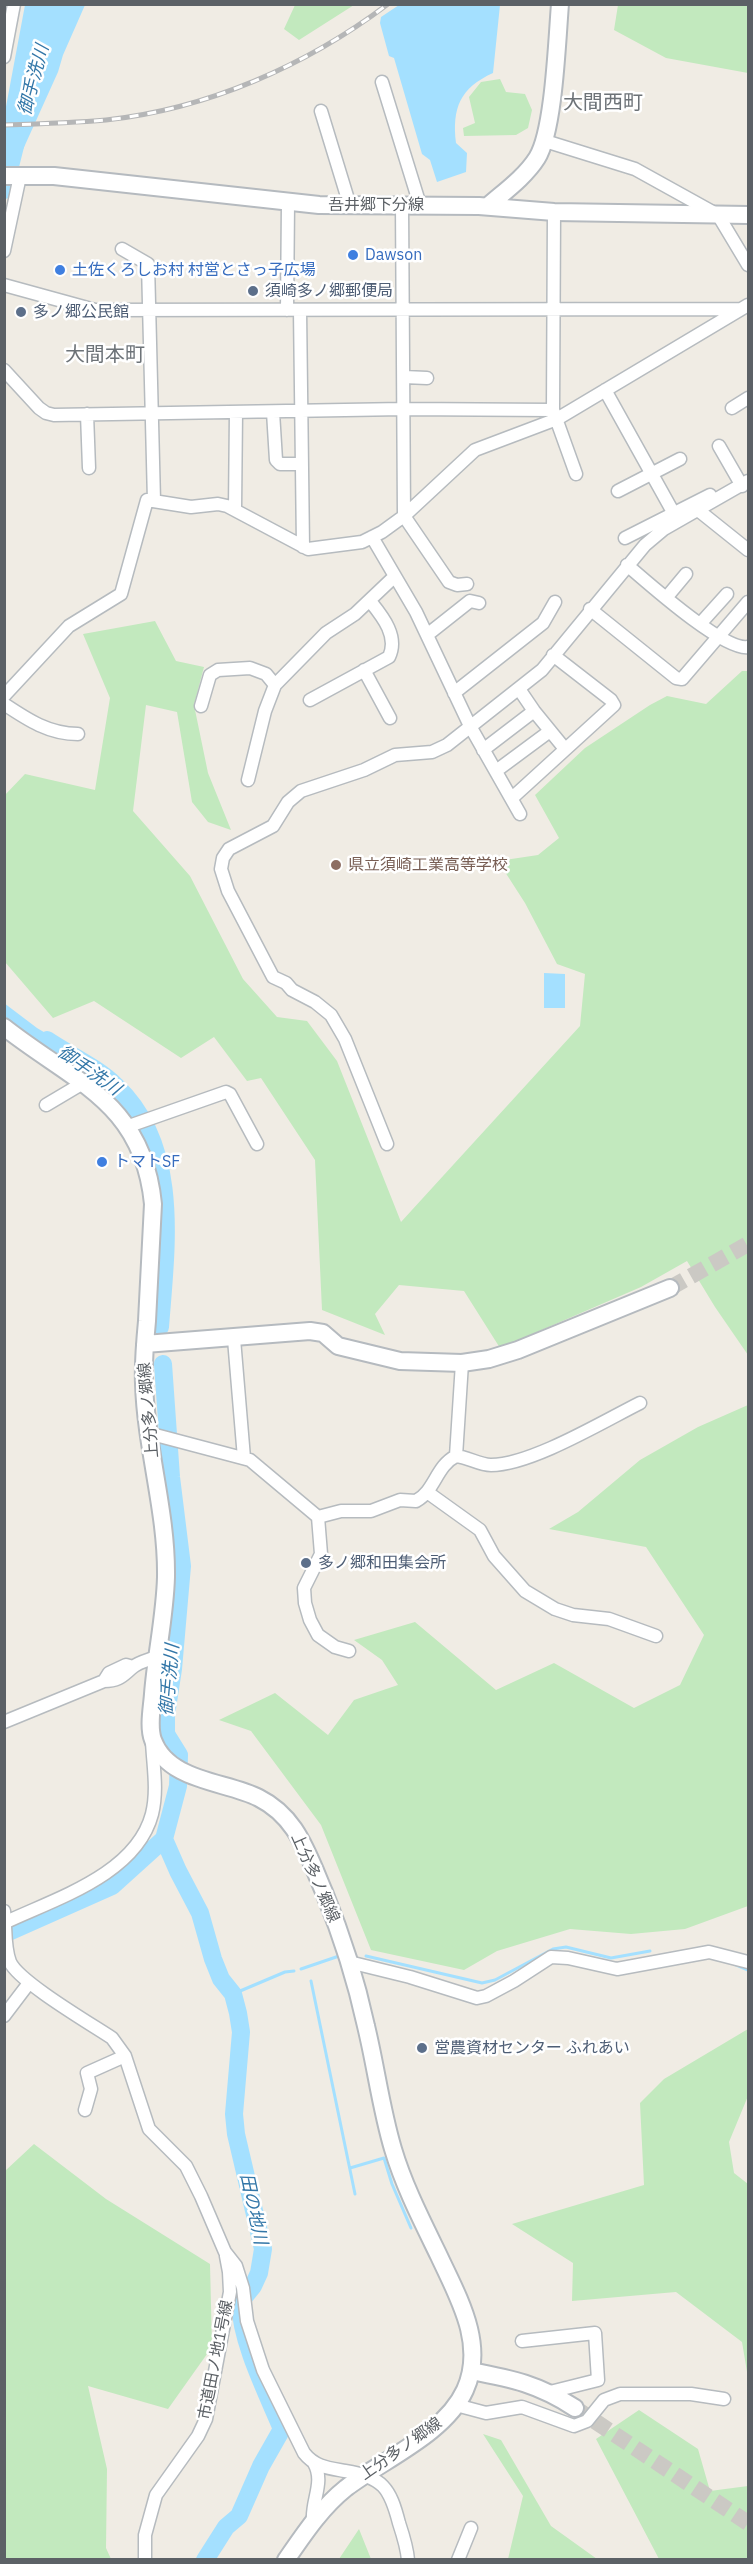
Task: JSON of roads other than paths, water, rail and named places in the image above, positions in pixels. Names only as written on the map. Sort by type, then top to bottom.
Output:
[{"type":"main road","points":[[488,206],[530,168],[545,141],[560,4]]},
{"type":"main road","name":"吾井郷下分線","points":[[14,176],[106,180],[288,203],[350,206],[488,206],[555,212],[748,215]]},
{"type":"main road","name":"上分多ノ郷線","points":[[4,1027],[83,1083],[133,1125],[147,1165],[153,1204],[144,1383],[154,1434],[166,1560],[165,1593],[152,1704],[152,1738],[162,1754],[178,1769],[264,1800],[288,1821],[311,1860],[349,1962],[366,2026],[392,2146],[406,2186],[464,2313],[471,2342],[471,2371],[456,2405],[428,2432],[364,2474],[336,2497],[313,2522],[286,2559]]},
{"type":"main road","points":[[145,1344],[319,1332],[338,1346],[400,1361],[462,1364],[518,1350],[670,1288]]},
{"type":"main road","points":[[471,2371],[519,2380],[550,2392],[575,2408]]},
{"type":"street","points":[[5,55],[14,4]]},
{"type":"street","points":[[381,82],[420,205]]},
{"type":"street","points":[[321,111],[350,206]]},
{"type":"street","points":[[545,141],[635,169],[718,215],[748,266]]},
{"type":"street","points":[[4,251],[14,176]]},
{"type":"street","points":[[287,310],[288,203]]},
{"type":"street","points":[[402,205],[404,516],[449,582],[467,584]]},
{"type":"street","points":[[555,212],[555,414],[576,474]]},
{"type":"street","points":[[122,249],[148,264],[154,501]]},
{"type":"street","points":[[4,285],[88,309],[554,310],[745,307]]},
{"type":"street","points":[[4,696],[63,631],[121,594],[147,500],[191,507],[218,504],[236,509],[303,547],[314,549],[341,546],[372,537],[404,516],[475,450],[605,390],[745,307]]},
{"type":"street","points":[[300,310],[303,547]]},
{"type":"street","points":[[4,370],[46,413],[403,409],[555,414]]},
{"type":"street","points":[[404,377],[427,378]]},
{"type":"street","points":[[605,390],[673,512]]},
{"type":"street","points":[[732,408],[748,398]]},
{"type":"street","points":[[236,412],[236,509]]},
{"type":"street","points":[[273,412],[276,460],[280,464],[301,464]]},
{"type":"street","points":[[87,414],[89,468]]},
{"type":"street","points":[[719,446],[743,483]]},
{"type":"street","points":[[618,491],[680,459]]},
{"type":"street","points":[[387,1144],[345,1039],[331,1015],[315,1002],[292,990],[286,983],[273,977],[265,964],[228,891],[221,869],[223,858],[237,844],[273,826],[288,802],[301,791],[364,770],[395,755],[440,749],[540,672],[627,565],[659,533],[743,483]]},
{"type":"street","points":[[625,538],[673,512],[743,483]]},
{"type":"street","points":[[698,510],[748,550]]},
{"type":"street","points":[[372,537],[427,635],[470,726],[520,814]]},
{"type":"street","points":[[627,565],[666,598],[719,637],[742,648],[748,647]]},
{"type":"street","points":[[666,598],[686,574]]},
{"type":"street","points":[[248,780],[269,696],[275,684],[326,633],[355,614],[394,577]]},
{"type":"street","points":[[700,624],[727,594]]},
{"type":"street","points":[[310,700],[389,657],[392,648],[389,627],[370,601]]},
{"type":"street","points":[[427,635],[470,601],[479,603]]},
{"type":"street","points":[[454,693],[543,623],[555,602]]},
{"type":"street","points":[[590,609],[676,678],[682,679],[748,602]]},
{"type":"street","points":[[512,798],[614,705],[611,700],[553,655]]},
{"type":"street","points":[[201,706],[210,675],[218,670],[250,668],[261,671],[275,684]]},
{"type":"street","points":[[364,670],[390,718]]},
{"type":"street","points":[[519,689],[565,749]]},
{"type":"street","points":[[4,704],[31,722],[53,732],[78,734]]},
{"type":"street","points":[[483,750],[534,711]]},
{"type":"street","points":[[496,771],[550,731]]},
{"type":"street","points":[[46,1105],[83,1083]]},
{"type":"street","points":[[133,1125],[226,1092],[230,1094],[257,1144]]},
{"type":"street","points":[[234,1339],[244,1458]]},
{"type":"street","points":[[456,1456],[462,1364]]},
{"type":"street","points":[[318,1517],[341,1511],[371,1511],[400,1500],[416,1501],[428,1492],[446,1462],[456,1456],[490,1466],[514,1462],[547,1449],[640,1403]]},
{"type":"street","points":[[154,1434],[254,1462],[318,1517],[321,1554],[304,1588],[304,1603],[318,1635],[329,1644],[349,1651]]},
{"type":"street","points":[[428,1492],[480,1530],[494,1556],[525,1591],[555,1609],[573,1615],[609,1619],[656,1636]]},
{"type":"street","points":[[4,1722],[104,1681],[109,1673],[126,1665],[133,1667],[156,1657]]},
{"type":"street","points":[[152,1738],[154,1802],[148,1824],[136,1844],[121,1860],[82,1888],[5,1921],[10,1962],[29,1983],[112,2038],[125,2056],[149,2128],[186,2166],[225,2252],[236,2266],[243,2288],[248,2321],[266,2376],[300,2446],[314,2463],[322,2467],[364,2474],[380,2483],[392,2496],[408,2559]]},
{"type":"street","points":[[349,1962],[411,1977],[477,1998],[514,1982],[551,1958],[568,1958],[617,1970],[709,1952],[748,1962]]},
{"type":"street","points":[[4,2016],[29,1983]]},
{"type":"street","points":[[85,2110],[91,2089],[87,2073],[125,2056]]},
{"type":"street","name":"市道田ノ地1号線","points":[[145,2559],[145,2535],[156,2496],[198,2436],[206,2419],[230,2292],[230,2272],[225,2252]]},
{"type":"street","points":[[522,2341],[596,2333],[598,2380],[550,2392]]},
{"type":"street","points":[[456,2405],[486,2413],[522,2407],[574,2426],[587,2421],[604,2400],[620,2394],[691,2394],[723,2399]]},
{"type":"street","points":[[313,2522],[312,2511],[319,2483],[314,2463]]},
{"type":"street","points":[[458,2559],[471,2528]]},
{"type":"water","points":[[25,5],[85,5],[16,165],[5,164],[5,112]]},
{"type":"water","points":[[399,5],[500,5],[493,73],[473,85],[457,109],[456,143],[467,153],[466,172],[437,182],[430,160],[422,154],[394,58],[389,56],[380,23],[381,17]]},
{"type":"water","points":[[544,973],[565,974],[565,1008],[544,1008]]},
{"type":"water","points":[[4,1003],[37,1028],[69,1047],[63,1057],[30,1037],[8,1019],[5,1016]]},
{"type":"waterway","name":"御手洗川","points":[[4,190],[16,142]]},
{"type":"waterway","name":"御手洗川","points":[[47,1040],[92,1067],[116,1086],[137,1111],[151,1138],[160,1168],[165,1199],[165,1264],[160,1327]]},
{"type":"waterway","name":"御手洗川","points":[[4,1934],[112,1886],[164,1839],[178,1786],[179,1755],[166,1734],[166,1715],[173,1669],[182,1566],[171,1477],[163,1364]]},
{"type":"waterway","name":"田の地川","points":[[164,1839],[200,1913],[213,1959],[221,1979],[233,1994],[238,2013],[241,2032],[234,2114],[236,2134],[263,2249],[259,2273],[253,2286],[240,2302],[241,2317],[255,2366],[282,2429],[261,2466],[239,2516],[226,2527],[205,2560]]},
{"type":"waterway","points":[[366,1956],[482,1983],[495,1980],[553,1949],[566,1947],[611,1958],[650,1951]]},
{"type":"waterway","points":[[301,1969],[342,1955]]},
{"type":"waterway","points":[[734,1964],[748,1970]]},
{"type":"waterway","points":[[233,1994],[285,1972],[294,1971]]},
{"type":"waterway","points":[[311,1981],[355,2194]]},
{"type":"waterway","points":[[350,2168],[384,2158],[392,2184],[411,2228]]},
{"type":"tunnel","points":[[670,1288],[748,1244]]},
{"type":"tunnel","points":[[575,2408],[748,2523]]},
{"type":"railway","points":[[4,125],[106,120],[181,106],[218,95],[254,81],[324,47],[388,4]]},
{"type":"place","name":"Dawson","points":[[353,255]]},
{"type":"place","name":"土佐くろしお村 村営とさっ子広場","points":[[60,270]]},
{"type":"place","name":"須崎多ノ郷郵便局","points":[[253,291]]},
{"type":"place","name":"多ノ郷公民館","points":[[21,312]]},
{"type":"place","name":"県立須崎工業高等学校","points":[[336,865]]},
{"type":"place","name":"トマトSF","points":[[102,1162]]},
{"type":"place","name":"多ノ郷和田集会所","points":[[306,1563]]},
{"type":"place","name":"営農資材センター ふれあい","points":[[422,2048]]},
{"type":"district","name":"大間西町","points":[[603,103]]},
{"type":"district","name":"大間本町","points":[[105,355]]}]
